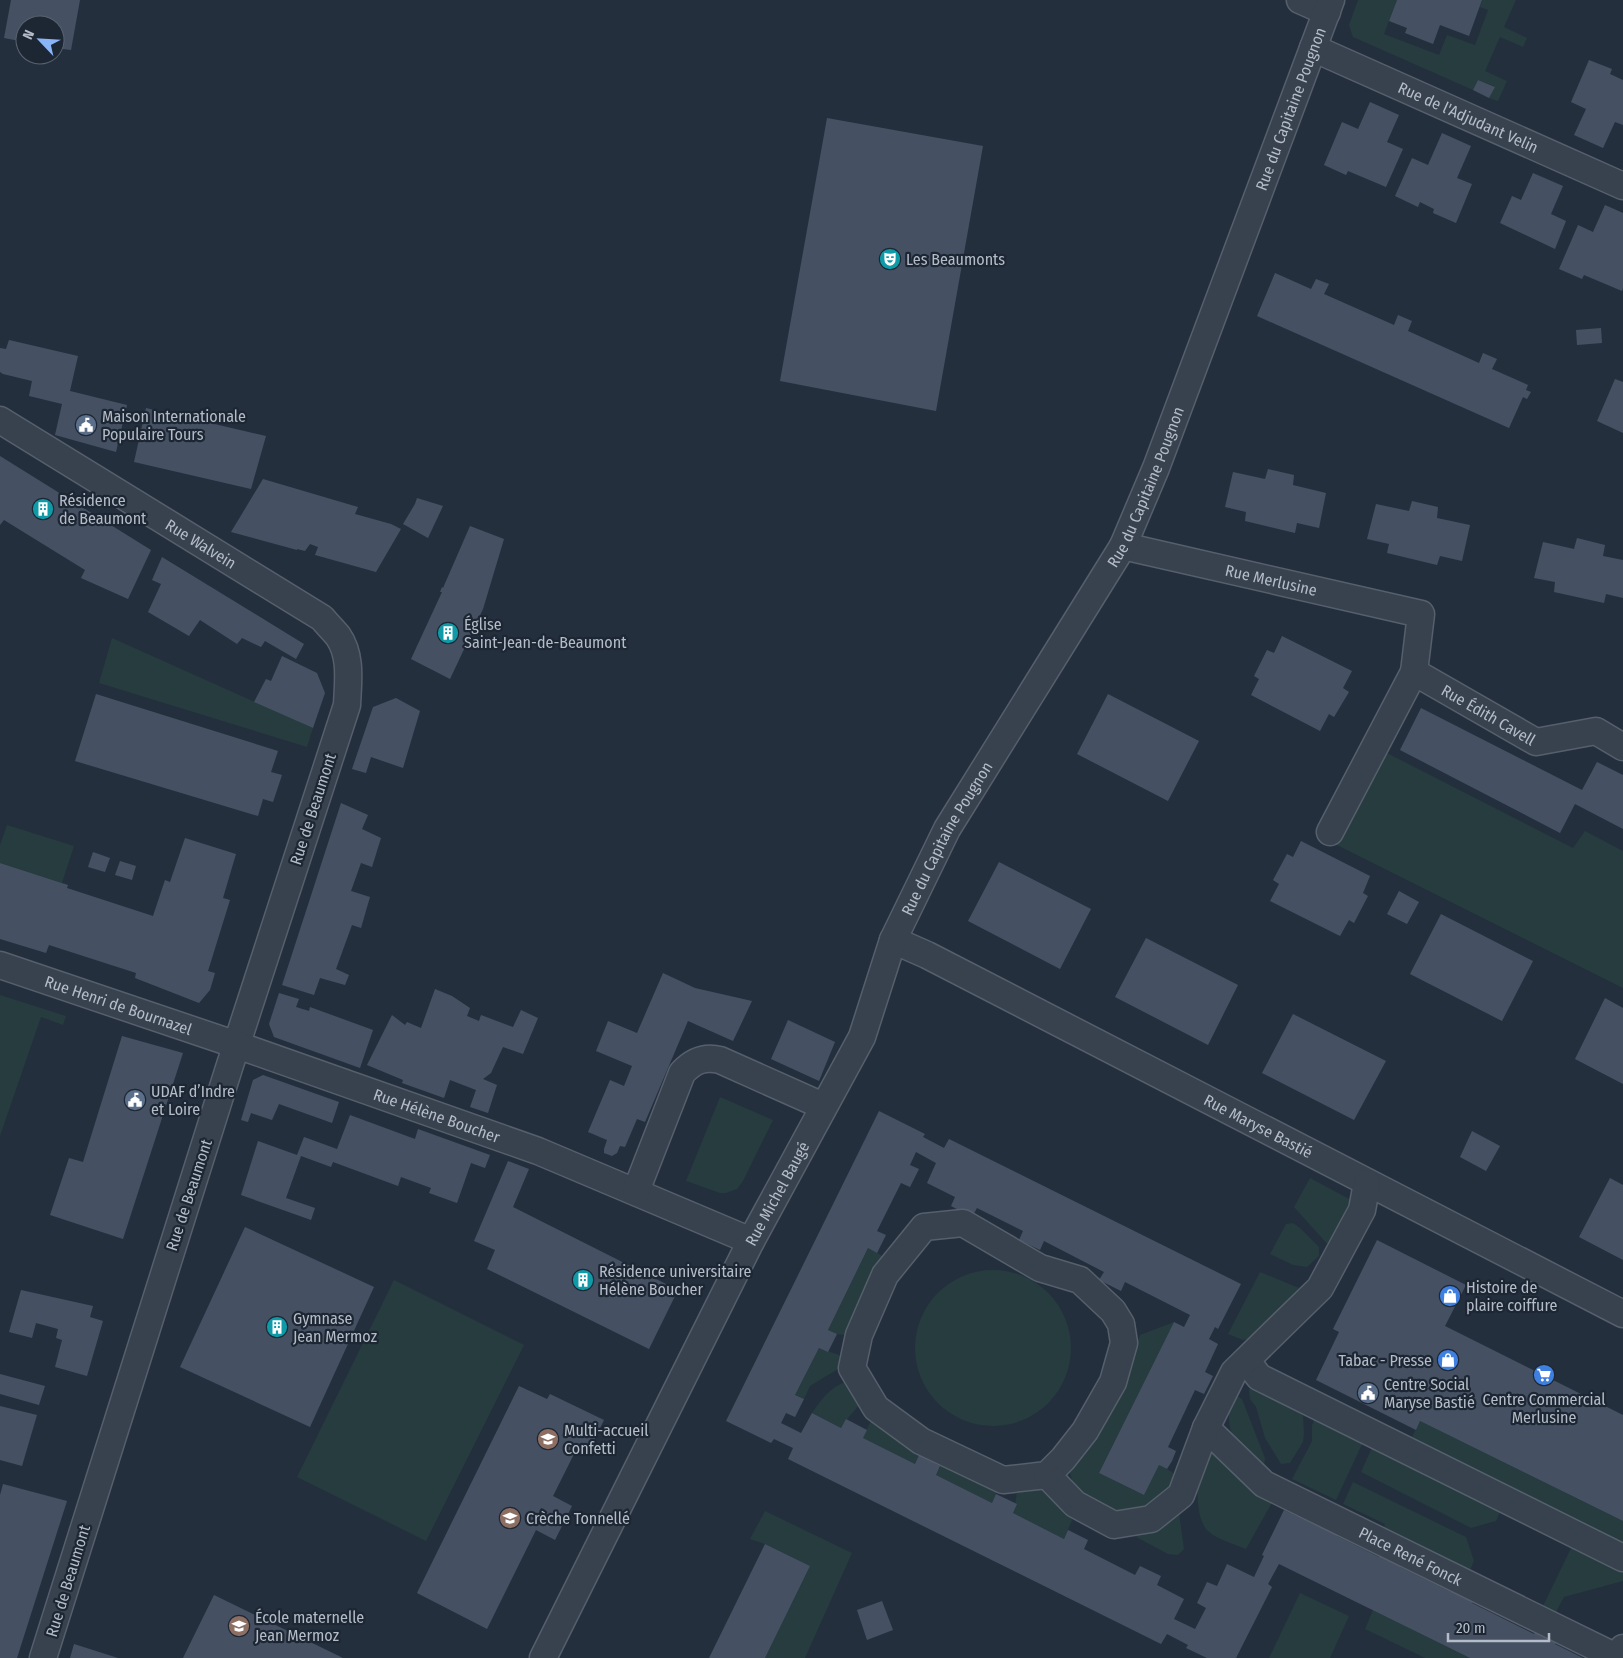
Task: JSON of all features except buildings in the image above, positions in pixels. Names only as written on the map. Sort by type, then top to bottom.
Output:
[{"type":"street","points":[[1300,0],[1329,6]]},
{"type":"street","name":"Rue du Capitaine Pougnon","points":[[893,940],[947,828],[1123,546],[1156,468],[1329,6]]},
{"type":"street","name":"Rue de l'Adjudant Velin","points":[[1313,48],[1623,186]]},
{"type":"street","name":"Rue Walvein","points":[[0,420],[322,618],[338,637],[346,652],[349,674]]},
{"type":"street","name":"Rue Merlusine","points":[[1123,546],[1421,614],[1414,672]]},
{"type":"street","points":[[1330,832],[1414,672]]},
{"type":"street","name":"Rue Édith Cavell","points":[[1414,672],[1536,742],[1596,731],[1623,747]]},
{"type":"street","name":"Rue de Beaumont","points":[[43,1658],[237,1045],[348,705],[349,674]]},
{"type":"street","name":"Rue Michel Baugé","points":[[543,1658],[751,1241],[862,1037],[893,940]]},
{"type":"street","name":"Rue Maryse Bastié","points":[[893,940],[1623,1314]]},
{"type":"street","name":"Rue Henri de Bournazel","points":[[0,965],[237,1045]]},
{"type":"street","name":"Rue Hélène Boucher","points":[[237,1045],[538,1151],[751,1241]]},
{"type":"street","points":[[636,1191],[682,1073],[699,1060],[708,1057],[720,1060],[823,1106]]},
{"type":"street","points":[[1047,1475],[1075,1504],[1114,1525],[1151,1519],[1180,1495],[1206,1428],[1234,1372],[1320,1288],[1362,1210],[1368,1183]]},
{"type":"street","points":[[963,1223],[1040,1268],[1080,1280],[1114,1310],[1121,1324],[1124,1343],[1112,1382],[1085,1431],[1063,1459],[1047,1475],[1003,1480],[921,1441],[876,1408],[852,1368],[859,1335],[885,1275],[924,1228],[963,1223]]},
{"type":"street","points":[[1247,1360],[1259,1377],[1623,1558]]},
{"type":"street","name":"Place René Fonck","points":[[1206,1428],[1264,1484],[1618,1658],[1623,1648]]},
{"type":"green space","points":[[1358,0],[1397,0],[1384,34],[1439,55],[1447,35],[1475,45],[1488,10],[1480,7],[1482,0],[1516,0],[1504,27],[1527,38],[1523,47],[1500,37],[1485,71],[1507,81],[1498,101],[1489,98],[1494,86],[1478,80],[1473,90],[1353,37],[1349,25]]},
{"type":"green space","points":[[112,638],[313,728],[307,747],[99,683]]},
{"type":"green space","points":[[1385,752],[1573,848],[1585,831],[1623,851],[1623,988],[1337,845]]},
{"type":"green space","points":[[7,825],[74,846],[62,883],[0,863],[0,845]]},
{"type":"green space","points":[[0,995],[66,1016],[63,1025],[41,1017],[0,1136]]},
{"type":"green space","points":[[720,1097],[773,1120],[743,1181],[737,1189],[726,1193],[720,1193],[686,1181]]},
{"type":"green space","points":[[1310,1178],[1353,1201],[1329,1246],[1294,1207]]},
{"type":"green space","points":[[1293,1223],[1319,1247],[1319,1256],[1307,1267],[1293,1265],[1270,1254],[1286,1224]]},
{"type":"green space","points":[[868,1248],[881,1255],[883,1262],[851,1336],[837,1334],[828,1330]]},
{"type":"green space","points":[[985,1270],[1001,1270],[1016,1273],[1030,1279],[1053,1298],[1062,1311],[1068,1325],[1071,1348],[1070,1363],[1062,1385],[1043,1408],[1030,1417],[1016,1423],[1001,1426],[985,1426],[970,1423],[956,1417],[933,1398],[924,1385],[918,1371],[915,1356],[915,1340],[918,1325],[924,1311],[943,1288],[956,1279],[970,1273]]},
{"type":"green space","points":[[1260,1272],[1299,1288],[1259,1337],[1243,1340],[1228,1334]]},
{"type":"green space","points":[[394,1280],[524,1345],[426,1541],[297,1477]]},
{"type":"green space","points":[[1174,1322],[1099,1473],[1144,1495],[1159,1465],[1172,1472],[1176,1479],[1164,1497],[1149,1510],[1114,1517],[1074,1487],[1069,1470],[1131,1360],[1140,1335]]},
{"type":"green space","points":[[819,1348],[839,1355],[844,1361],[843,1366],[810,1386],[804,1399],[795,1395]]},
{"type":"green space","points":[[846,1382],[862,1400],[841,1428],[812,1413],[831,1390]]},
{"type":"green space","points":[[1251,1383],[1297,1408],[1303,1416],[1303,1442],[1290,1463],[1281,1464],[1265,1438],[1256,1407],[1250,1399]]},
{"type":"green space","points":[[1232,1393],[1242,1399],[1265,1458],[1264,1467],[1245,1451],[1233,1437],[1229,1419]]},
{"type":"green space","points":[[1317,1415],[1363,1442],[1336,1500],[1292,1479],[1312,1441],[1312,1425]]},
{"type":"green space","points":[[873,1416],[921,1451],[915,1464],[863,1438]]},
{"type":"green space","points":[[1420,1421],[1623,1521],[1623,1552],[1408,1445]]},
{"type":"green space","points":[[1374,1443],[1502,1507],[1496,1521],[1471,1528],[1361,1472]]},
{"type":"green space","points":[[1210,1450],[1218,1452],[1274,1499],[1246,1549],[1212,1534],[1203,1525],[1200,1517],[1198,1507],[1198,1476],[1202,1459]]},
{"type":"green space","points":[[943,1460],[995,1482],[996,1494],[992,1503],[936,1475]]},
{"type":"green space","points":[[1353,1482],[1466,1537],[1474,1561],[1468,1575],[1382,1532],[1385,1524],[1343,1504]]},
{"type":"green space","points":[[1033,1484],[1066,1504],[1072,1520],[1064,1539],[1013,1513],[1019,1486]]},
{"type":"green space","points":[[765,1511],[852,1553],[805,1658],[765,1658],[810,1566],[765,1544],[750,1539]]},
{"type":"green space","points":[[1179,1513],[1184,1549],[1178,1555],[1168,1554],[1136,1537]]},
{"type":"green space","points":[[1574,1542],[1623,1566],[1623,1581],[1564,1597],[1555,1614],[1542,1608]]},
{"type":"green space","points":[[1300,1593],[1349,1616],[1330,1658],[1269,1658]]},
{"type":"green space","points":[[1373,1610],[1470,1658],[1425,1658],[1365,1629]]},
{"type":"place","name":"Les Beaumonts","points":[[890,259]]},
{"type":"place","name":"Maison Internationale Populaire Tours","points":[[86,425]]},
{"type":"place","name":"Résidence de Beaumont","points":[[43,509]]},
{"type":"place","name":"Église Saint-Jean-de-Beaumont","points":[[448,633]]},
{"type":"place","name":"UDAF d’Indre et Loire","points":[[135,1100]]},
{"type":"place","name":"Résidence universitaire Hélène Boucher","points":[[583,1280]]},
{"type":"place","name":"Histoire de plaire coiffure","points":[[1450,1296]]},
{"type":"place","name":"Gymnase Jean Mermoz","points":[[277,1327]]},
{"type":"place","name":"Tabac - Presse","points":[[1448,1360]]},
{"type":"place","name":"Centre Commercial Merlusine","points":[[1544,1375]]},
{"type":"place","name":"Centre Social Maryse Bastié","points":[[1368,1393]]},
{"type":"place","name":"Multi-accueil Confetti","points":[[548,1439]]},
{"type":"place","name":"Crèche Tonnellé","points":[[510,1518]]},
{"type":"place","name":"École maternelle Jean Mermoz","points":[[239,1626]]}]
